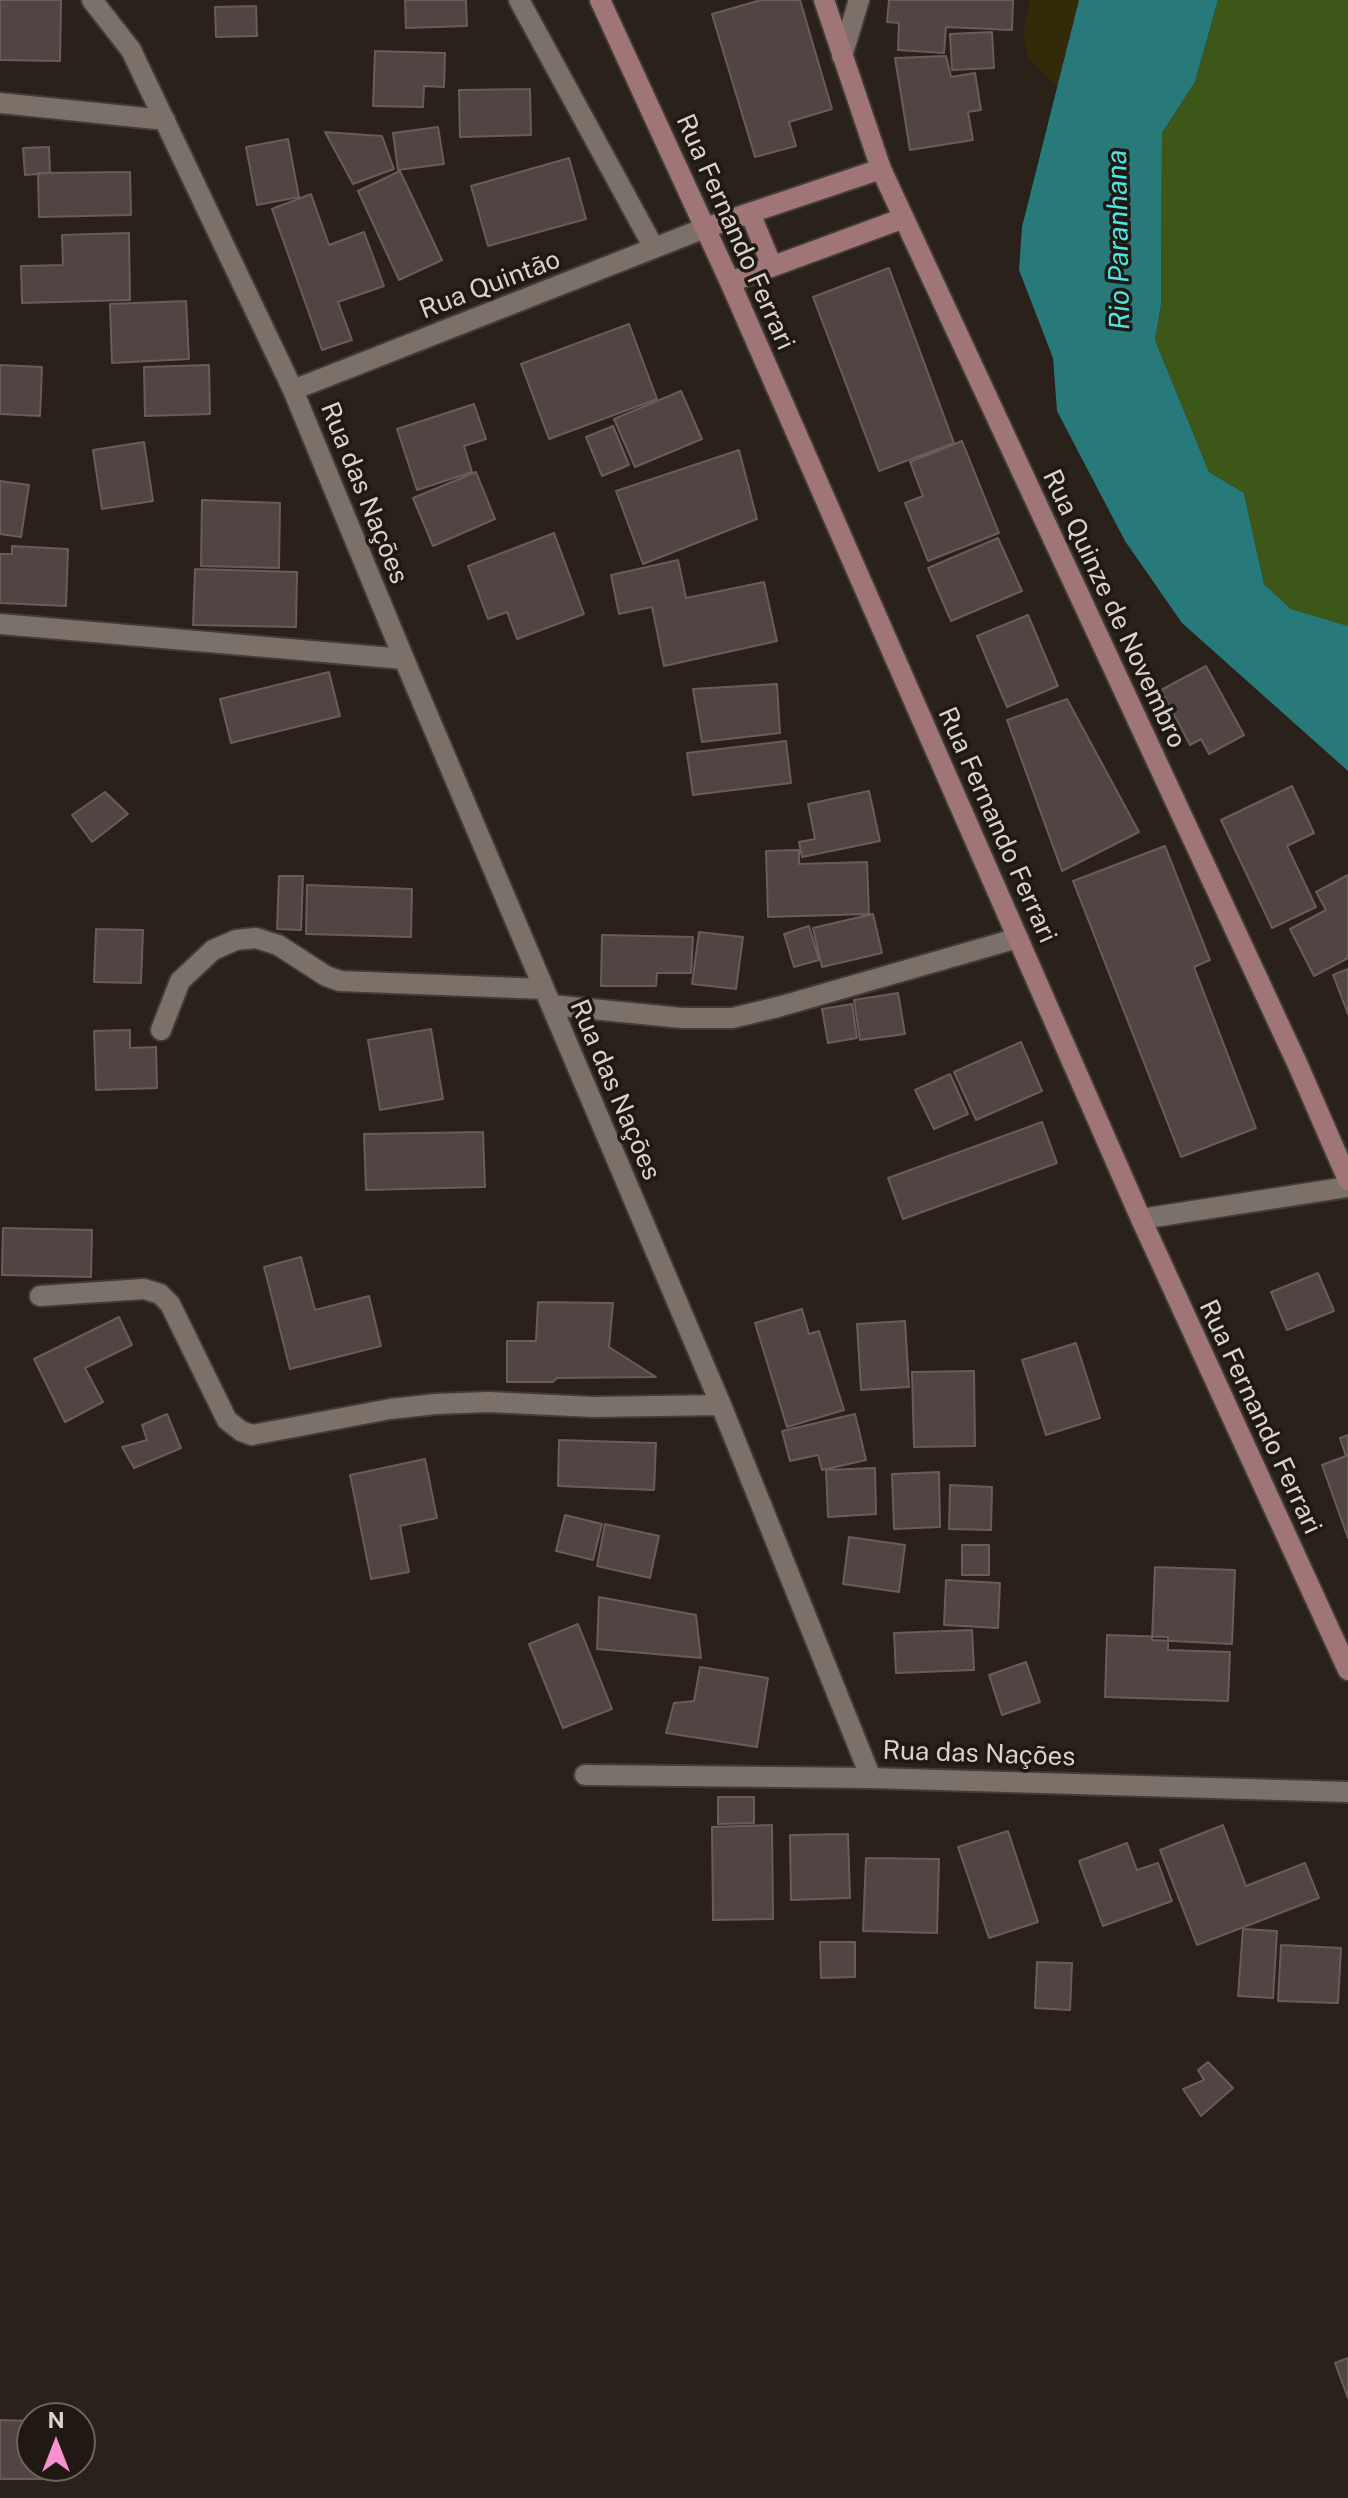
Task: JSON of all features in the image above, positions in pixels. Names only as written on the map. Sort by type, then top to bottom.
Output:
[{"type":"main road","name":"Rua Fernando Ferrari","points":[[600,0],[730,282],[1141,1219],[1348,1670]]},
{"type":"main road","name":"Rua Quinze de Novembro","points":[[824,0],[881,169],[1297,1063],[1348,1180]]},
{"type":"main road","points":[[705,228],[881,169]]},
{"type":"main road","points":[[750,213],[772,266]]},
{"type":"main road","points":[[730,282],[904,218]]},
{"type":"street","name":"Rua das Nações","points":[[92,0],[131,50],[293,390],[721,1405],[871,1778],[1348,1792]]},
{"type":"street","points":[[519,0],[654,248]]},
{"type":"street","points":[[842,56],[859,0]]},
{"type":"street","points":[[0,103],[165,120]]},
{"type":"street","name":"Rua Quintão","points":[[293,390],[705,228]]},
{"type":"street","points":[[0,624],[404,659]]},
{"type":"street","points":[[161,1030],[180,981],[213,950],[236,940],[256,938],[278,945],[326,976],[340,981],[548,997],[682,1018],[732,1018],[1018,938]]},
{"type":"street","points":[[1141,1219],[1348,1187]]},
{"type":"street","points":[[40,1296],[144,1289],[160,1294],[170,1304],[227,1420],[252,1435],[390,1409],[436,1404],[488,1402],[594,1407],[721,1405]]},
{"type":"street","points":[[585,1775],[871,1778]]},
{"type":"green space","points":[[1218,0],[1348,0],[1348,626],[1291,609],[1264,584],[1244,493],[1209,472],[1155,340],[1161,305],[1162,133],[1195,82]]},
{"type":"sand","points":[[1030,0],[1079,0],[1057,87],[1028,58],[1023,35]]},
{"type":"water","name":"Rio Paranhana","points":[[1079,0],[1218,0],[1195,82],[1162,133],[1161,305],[1155,340],[1209,472],[1244,493],[1264,584],[1291,609],[1348,626],[1348,771],[1182,623],[1125,541],[1057,411],[1053,358],[1019,270],[1022,227]]},
{"type":"building","points":[[0,0],[61,0],[60,61],[0,60]]},
{"type":"building","points":[[405,0],[466,0],[467,26],[406,28]]},
{"type":"building","points":[[761,0],[800,0],[832,109],[789,122],[796,146],[755,157],[712,14]]},
{"type":"building","points":[[889,0],[1013,0],[1012,30],[946,27],[944,53],[898,50],[899,23],[887,22]]},
{"type":"building","points":[[256,6],[257,36],[216,37],[215,7]]},
{"type":"building","points":[[992,32],[994,68],[952,70],[950,34]]},
{"type":"building","points":[[375,51],[445,53],[444,87],[424,86],[423,107],[373,106]]},
{"type":"building","points":[[946,56],[951,77],[975,73],[981,110],[968,112],[973,140],[910,150],[895,58]]},
{"type":"building","points":[[530,89],[531,135],[460,137],[459,90]]},
{"type":"building","points":[[438,127],[444,164],[398,170],[393,133]]},
{"type":"building","points":[[325,132],[382,136],[394,169],[353,184]]},
{"type":"building","points":[[288,139],[299,197],[257,205],[246,147]]},
{"type":"building","points":[[49,147],[50,173],[25,175],[23,148]]},
{"type":"building","points":[[569,158],[586,219],[488,246],[471,186]]},
{"type":"building","points":[[400,171],[442,260],[399,280],[358,191]]},
{"type":"building","points":[[130,172],[131,215],[39,217],[38,173]]},
{"type":"building","points":[[311,194],[329,245],[364,232],[384,286],[338,302],[352,340],[322,350],[272,209]]},
{"type":"building","points":[[129,233],[130,300],[22,303],[21,266],[63,265],[62,235]]},
{"type":"building","points":[[889,268],[954,443],[879,471],[813,297]]},
{"type":"building","points":[[186,301],[189,359],[112,363],[110,304]]},
{"type":"building","points":[[629,324],[657,399],[549,439],[521,364]]},
{"type":"building","points":[[0,365],[42,367],[40,416],[0,414]]},
{"type":"building","points":[[209,365],[210,414],[145,416],[144,367]]},
{"type":"building","points":[[681,391],[702,439],[635,467],[614,419]]},
{"type":"building","points":[[474,404],[486,439],[464,446],[472,472],[417,490],[397,429]]},
{"type":"building","points":[[613,426],[629,465],[602,476],[586,437]]},
{"type":"building","points":[[962,441],[999,533],[928,561],[905,503],[923,496],[910,462]]},
{"type":"building","points":[[144,442],[153,501],[102,509],[93,450]]},
{"type":"building","points":[[739,450],[757,519],[643,564],[616,491]]},
{"type":"building","points":[[476,472],[495,519],[433,546],[413,498]]},
{"type":"building","points":[[0,481],[29,485],[21,537],[0,534]]},
{"type":"building","points":[[202,500],[280,503],[279,568],[201,566]]},
{"type":"building","points":[[554,533],[584,614],[517,639],[507,612],[488,619],[468,566]]},
{"type":"building","points":[[998,538],[1022,591],[951,621],[928,568]]},
{"type":"building","points":[[12,546],[68,549],[66,606],[0,603],[0,554],[12,554]]},
{"type":"building","points":[[678,560],[686,598],[764,582],[777,641],[664,666],[652,607],[619,614],[611,575]]},
{"type":"building","points":[[195,569],[297,572],[296,627],[193,625]]},
{"type":"building","points":[[1028,615],[1058,686],[1007,707],[977,636]]},
{"type":"building","points":[[1206,666],[1244,735],[1209,754],[1201,739],[1190,745],[1161,690]]},
{"type":"building","points":[[329,672],[340,716],[231,743],[220,699]]},
{"type":"building","points":[[777,684],[780,733],[702,742],[693,689]]},
{"type":"building","points":[[1067,699],[1139,832],[1062,871],[1007,720]]},
{"type":"building","points":[[786,741],[791,783],[693,795],[687,753]]},
{"type":"building","points":[[1292,786],[1314,833],[1287,846],[1316,907],[1272,928],[1221,820]]},
{"type":"building","points":[[869,791],[880,841],[802,857],[799,842],[815,839],[808,804]]},
{"type":"building","points":[[105,792],[128,814],[92,842],[72,815]]},
{"type":"building","points":[[1165,846],[1210,960],[1194,967],[1256,1128],[1181,1157],[1073,881]]},
{"type":"building","points":[[799,850],[799,864],[867,862],[869,914],[768,917],[766,851]]},
{"type":"building","points":[[1348,875],[1348,958],[1314,976],[1290,929],[1326,910],[1316,892]]},
{"type":"building","points":[[279,876],[303,876],[301,930],[277,929]]},
{"type":"building","points":[[307,885],[412,889],[411,937],[306,934]]},
{"type":"building","points":[[873,914],[882,953],[822,967],[813,928]]},
{"type":"building","points":[[809,926],[819,960],[794,967],[784,934]]},
{"type":"building","points":[[96,929],[143,930],[141,983],[94,982]]},
{"type":"building","points":[[699,932],[743,937],[736,989],[692,984]]},
{"type":"building","points":[[602,935],[693,937],[691,973],[657,973],[656,986],[601,986]]},
{"type":"building","points":[[1348,969],[1348,1014],[1333,975]]},
{"type":"building","points":[[898,993],[905,1034],[860,1040],[854,1000]]},
{"type":"building","points":[[852,1004],[857,1038],[828,1043],[822,1009]]},
{"type":"building","points":[[431,1029],[443,1099],[380,1110],[368,1040]]},
{"type":"building","points":[[130,1030],[130,1048],[156,1047],[157,1088],[96,1090],[94,1031]]},
{"type":"building","points":[[1021,1042],[1042,1091],[976,1120],[954,1072]]},
{"type":"building","points":[[950,1074],[968,1114],[934,1129],[915,1090]]},
{"type":"building","points":[[1042,1122],[1057,1163],[903,1219],[888,1178]]},
{"type":"building","points":[[483,1132],[485,1187],[366,1190],[364,1134]]},
{"type":"building","points":[[3,1228],[92,1230],[91,1277],[2,1275]]},
{"type":"building","points":[[301,1257],[315,1310],[369,1296],[381,1346],[290,1369],[264,1267]]},
{"type":"building","points":[[1318,1273],[1334,1311],[1287,1330],[1271,1292]]},
{"type":"building","points":[[538,1302],[613,1303],[609,1347],[656,1377],[507,1382],[507,1341],[536,1341]]},
{"type":"building","points":[[802,1309],[809,1334],[819,1331],[844,1410],[787,1427],[755,1323]]},
{"type":"building","points":[[119,1317],[132,1345],[85,1368],[103,1402],[65,1422],[34,1359]]},
{"type":"building","points":[[905,1321],[909,1387],[861,1390],[857,1324]]},
{"type":"building","points":[[1076,1343],[1100,1418],[1046,1435],[1022,1360]]},
{"type":"building","points":[[974,1371],[975,1446],[914,1447],[912,1372]]},
{"type":"building","points":[[167,1414],[181,1448],[134,1468],[122,1447],[147,1440],[142,1425]]},
{"type":"building","points":[[855,1414],[866,1460],[822,1470],[818,1455],[790,1461],[782,1431]]},
{"type":"building","points":[[1348,1435],[1348,1538],[1322,1465],[1346,1456],[1340,1438]]},
{"type":"building","points":[[559,1440],[656,1443],[654,1490],[558,1486]]},
{"type":"building","points":[[425,1459],[437,1518],[400,1526],[409,1572],[371,1579],[350,1475]]},
{"type":"building","points":[[875,1468],[876,1514],[828,1517],[826,1470]]},
{"type":"building","points":[[939,1472],[940,1527],[894,1529],[892,1474]]},
{"type":"building","points":[[950,1485],[992,1487],[991,1530],[949,1529]]},
{"type":"building","points":[[565,1515],[602,1524],[593,1560],[556,1551]]},
{"type":"building","points":[[605,1524],[659,1536],[650,1578],[597,1566]]},
{"type":"building","points":[[849,1537],[905,1545],[899,1592],[843,1584]]},
{"type":"building","points":[[962,1545],[989,1545],[989,1575],[962,1575]]},
{"type":"building","points":[[1155,1567],[1235,1570],[1232,1644],[1152,1640]]},
{"type":"building","points":[[946,1580],[1000,1583],[998,1628],[944,1625]]},
{"type":"building","points":[[599,1597],[696,1615],[701,1658],[597,1649]]},
{"type":"building","points":[[578,1624],[612,1709],[563,1728],[529,1644]]},
{"type":"building","points":[[972,1630],[974,1670],[896,1673],[894,1633]]},
{"type":"building","points":[[1107,1635],[1168,1637],[1168,1650],[1230,1652],[1228,1701],[1105,1697]]},
{"type":"building","points":[[1026,1662],[1040,1702],[1002,1715],[989,1675]]},
{"type":"building","points":[[700,1667],[768,1678],[757,1747],[666,1733],[674,1703],[694,1701]]},
{"type":"building","points":[[718,1797],[754,1797],[754,1823],[718,1824]]},
{"type":"building","points":[[772,1825],[773,1919],[713,1920],[712,1827]]},
{"type":"building","points":[[1223,1825],[1246,1886],[1305,1863],[1319,1898],[1197,1945],[1160,1850]]},
{"type":"building","points":[[1008,1831],[1038,1922],[989,1938],[958,1847]]},
{"type":"building","points":[[848,1834],[850,1898],[791,1900],[790,1835]]},
{"type":"building","points":[[1127,1843],[1137,1870],[1158,1863],[1172,1901],[1103,1926],[1079,1861]]},
{"type":"building","points":[[866,1858],[939,1859],[937,1933],[863,1931]]},
{"type":"building","points":[[1243,1929],[1277,1931],[1273,1998],[1238,1996]]},
{"type":"building","points":[[820,1942],[855,1942],[855,1977],[821,1978]]},
{"type":"building","points":[[1281,1945],[1341,1948],[1338,2003],[1278,2001]]},
{"type":"building","points":[[1037,1962],[1072,1963],[1070,2010],[1035,2008]]},
{"type":"building","points":[[1208,2062],[1233,2088],[1201,2116],[1183,2089],[1204,2080],[1198,2070]]},
{"type":"building","points":[[1348,2358],[1348,2398],[1335,2363]]},
{"type":"building","points":[[0,2420],[16,2420],[16,2479],[0,2479]]}]
